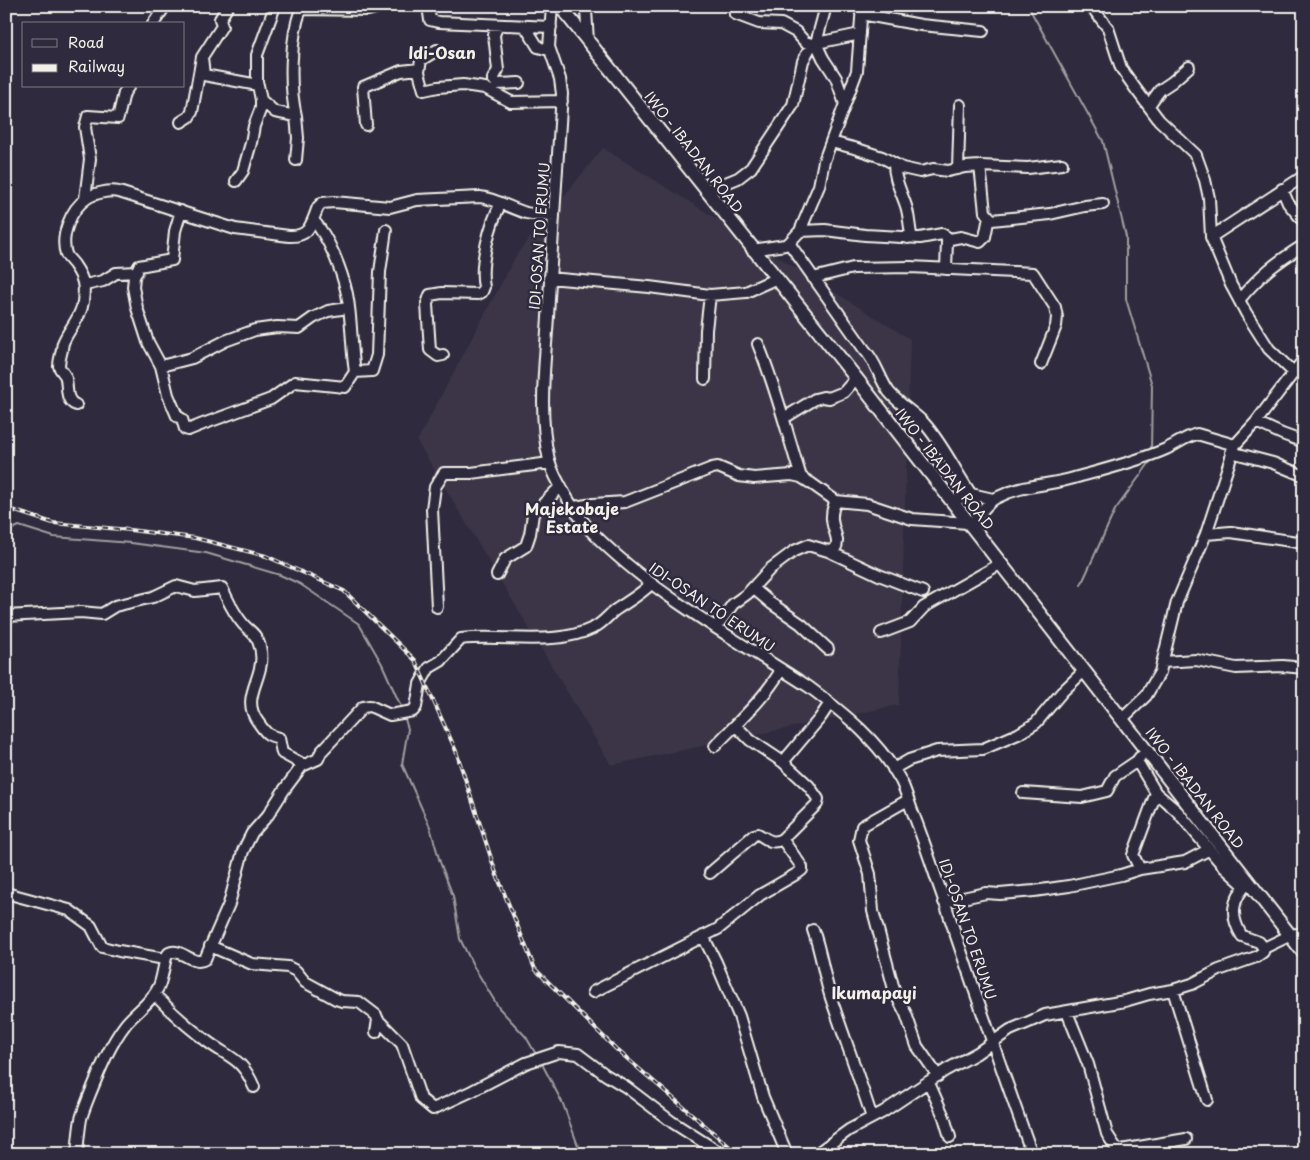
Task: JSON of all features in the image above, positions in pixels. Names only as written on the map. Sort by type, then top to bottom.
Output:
[{"type":"main road","name":"IWO - IBADAN ROAD","points":[[560,6],[752,250],[856,378],[1248,884],[1297,934],[1303,950]]},
{"type":"street","points":[[154,22],[165,6]]},
{"type":"street","points":[[181,122],[189,117],[192,112],[202,57],[222,26],[220,19],[228,6]]},
{"type":"street","points":[[236,181],[243,171],[254,126],[261,108],[259,86],[257,85],[257,55],[275,6]]},
{"type":"street","points":[[296,160],[298,138],[292,92],[293,51],[298,8],[368,10],[383,6]]},
{"type":"street","points":[[428,6],[429,18],[432,21],[470,25],[498,24],[551,27]]},
{"type":"street","name":"IDI-OSAN TO ERUMU","points":[[552,6],[549,50],[560,79],[562,101],[549,278],[542,410],[550,463],[561,486],[590,530],[651,584],[830,703],[852,720],[878,747],[902,783],[1032,1154]]},
{"type":"street","points":[[584,6],[586,10],[588,41]]},
{"type":"street","points":[[706,191],[738,178],[750,168],[794,105],[803,61],[814,43],[826,6]]},
{"type":"street","points":[[1091,6],[1108,28],[1121,68],[1159,120],[1191,149],[1201,165],[1209,198],[1211,237],[1239,300],[1269,349],[1294,373]]},
{"type":"street","points":[[752,250],[789,243],[800,231],[819,186],[824,161],[857,71],[862,10],[921,25],[983,31]]},
{"type":"street","points":[[734,14],[759,23],[781,24],[796,32],[805,42],[814,43],[860,34]]},
{"type":"street","points":[[498,24],[494,35],[498,70],[494,79],[497,84],[518,83]]},
{"type":"street","points":[[525,26],[538,46],[549,50]]},
{"type":"street","points":[[814,43],[836,78],[845,104]]},
{"type":"street","points":[[437,50],[421,60],[420,69],[424,90],[438,86],[468,86],[485,88],[511,102],[562,101]]},
{"type":"street","points":[[202,57],[204,75],[257,85]]},
{"type":"street","points":[[1149,106],[1160,90],[1189,67]]},
{"type":"street","points":[[366,125],[363,87],[401,71],[420,69]]},
{"type":"street","points":[[76,405],[71,403],[68,397],[67,380],[60,369],[59,362],[64,342],[81,314],[85,285],[66,254],[66,227],[89,195],[90,159],[85,127],[88,116],[118,118],[124,93],[128,88]]},
{"type":"street","points":[[261,100],[275,112],[296,116]]},
{"type":"street","points":[[958,169],[960,105]]},
{"type":"street","points":[[831,142],[873,154],[902,168],[920,172],[933,169],[948,171],[980,166],[1028,168],[1062,164]]},
{"type":"street","points":[[894,164],[897,182],[909,218],[911,234],[908,238]]},
{"type":"street","points":[[980,166],[985,212],[992,220],[1050,214],[1104,204]]},
{"type":"street","points":[[1211,237],[1304,176]]},
{"type":"street","points":[[1282,189],[1288,203],[1304,222]]},
{"type":"street","points":[[89,195],[119,192],[235,229],[289,236],[302,235],[308,231],[318,207],[328,202],[390,207],[417,200],[480,197],[488,198],[539,216],[554,216]]},
{"type":"street","points":[[443,355],[438,356],[430,350],[427,304],[430,295],[478,294],[482,292],[484,287],[482,277],[484,257],[491,224],[501,203]]},
{"type":"street","points":[[181,211],[175,231],[172,260],[140,266],[134,278],[133,287],[137,308],[148,342],[161,366],[168,395],[177,416],[182,419],[185,428],[188,430],[270,399],[296,382],[345,387],[355,372],[347,294],[330,246],[320,227],[313,220]]},
{"type":"street","points":[[800,231],[825,230],[908,238],[928,238],[942,234],[950,239],[961,237],[980,242],[985,238],[989,217]]},
{"type":"street","points":[[355,372],[372,371],[377,355],[380,272],[386,230]]},
{"type":"street","points":[[946,269],[947,242],[950,239]]},
{"type":"street","points":[[789,243],[872,358],[889,392],[925,424],[950,459],[960,479],[971,494]]},
{"type":"street","points":[[1239,300],[1256,279],[1270,266],[1304,245]]},
{"type":"street","points":[[813,278],[853,268],[1031,272],[1036,275],[1055,307],[1057,317],[1056,326],[1041,364]]},
{"type":"street","points":[[85,285],[103,281],[116,273],[137,272]]},
{"type":"street","points":[[549,278],[710,294],[746,292],[776,279]]},
{"type":"street","points":[[705,379],[706,330],[710,294]]},
{"type":"street","points":[[161,366],[192,358],[225,341],[255,330],[277,327],[299,328],[313,318],[328,311],[348,308]]},
{"type":"street","points":[[758,344],[768,368],[801,477]]},
{"type":"street","points":[[1122,719],[1146,696],[1160,672],[1177,602],[1206,534],[1233,448],[1256,422],[1304,359]]},
{"type":"street","points":[[784,418],[815,399],[828,398],[844,392],[856,378]]},
{"type":"street","points":[[1256,422],[1304,442]]},
{"type":"street","points":[[574,507],[625,502],[712,468],[724,469],[744,477],[754,478],[792,475],[801,477],[836,502],[867,504],[912,519],[946,520],[969,525],[993,499],[1015,490],[1072,479],[1168,448],[1180,440],[1197,434],[1304,476]]},
{"type":"street","points":[[437,607],[432,509],[435,487],[444,472],[471,473],[550,463]]},
{"type":"street","points":[[497,575],[505,559],[526,546],[533,514],[561,486]]},
{"type":"street","points":[[952,502],[971,494],[993,499]]},
{"type":"street","points":[[828,552],[834,549],[838,543],[831,520],[832,508],[836,502]]},
{"type":"street","points":[[1206,534],[1231,532],[1304,543]]},
{"type":"street","points":[[716,627],[733,604],[747,594],[770,569],[802,546],[812,546],[828,552],[923,592]]},
{"type":"street","points":[[881,633],[910,622],[924,607],[1000,564]]},
{"type":"street","points":[[77,1154],[81,1118],[103,1062],[125,1025],[155,995],[164,976],[167,954],[177,952],[194,960],[203,960],[229,904],[244,851],[252,833],[268,815],[284,790],[304,765],[318,759],[321,752],[363,707],[370,706],[390,714],[413,711],[416,707],[420,684],[428,668],[441,661],[460,639],[528,639],[568,636],[586,631],[602,623],[614,612],[641,594],[651,584]]},
{"type":"street","points":[[6,616],[82,612],[102,614],[115,606],[153,596],[176,586],[196,591],[222,588],[228,604],[245,627],[258,640],[261,651],[262,665],[250,702],[256,719],[268,734],[279,738],[282,753],[304,765]]},
{"type":"street","points":[[753,588],[801,624],[828,649]]},
{"type":"street","points":[[1162,662],[1196,660],[1236,668],[1283,666],[1304,668]]},
{"type":"street","points":[[715,746],[736,726],[774,682],[781,670]]},
{"type":"street","points":[[893,769],[909,760],[937,751],[983,749],[1018,734],[1036,723],[1062,692],[1084,671]]},
{"type":"street","points":[[783,762],[820,718],[830,703]]},
{"type":"street","points":[[710,873],[754,835],[758,834],[772,842],[782,839],[816,804],[818,799],[809,786],[783,762],[750,740],[736,726]]},
{"type":"street","points":[[1023,793],[1082,797],[1107,791],[1115,776],[1137,761],[1146,750]]},
{"type":"street","points":[[1137,761],[1156,793],[1177,811],[1224,867],[1248,884],[1233,907],[1234,916],[1242,936],[1259,942],[1264,948]]},
{"type":"street","points":[[1140,869],[1133,855],[1156,793]]},
{"type":"street","points":[[908,800],[862,826],[859,840],[870,874],[873,911],[895,993],[906,1014],[917,1046],[938,1076]]},
{"type":"street","points":[[594,992],[727,922],[760,895],[802,870],[798,860],[782,839]]},
{"type":"street","points":[[944,902],[986,893],[1034,892],[1121,876],[1140,869],[1185,862],[1208,850]]},
{"type":"street","points":[[6,893],[68,910],[91,926],[102,947],[165,959]]},
{"type":"street","points":[[812,930],[822,958],[833,1006],[872,1118]]},
{"type":"street","points":[[816,1154],[849,1130],[872,1118],[1010,1030],[1045,1015],[1125,1001],[1192,984],[1219,970],[1256,957],[1263,952],[1264,948],[1297,934]]},
{"type":"street","points":[[703,936],[738,1016],[763,1097],[787,1154]]},
{"type":"street","points":[[210,946],[252,964],[288,967],[296,971],[305,982],[329,995],[342,1001],[358,1002],[371,1010],[378,1020],[402,1044],[421,1099],[433,1109],[526,1063],[559,1052],[578,1054],[672,1122],[722,1154]]},
{"type":"street","points":[[1173,990],[1208,1100]]},
{"type":"street","points":[[155,995],[207,1042],[242,1065],[254,1087]]},
{"type":"street","points":[[1067,1012],[1088,1064],[1104,1126],[1116,1148],[1121,1150],[1129,1149],[1186,1139]]},
{"type":"street","points":[[376,1032],[378,1020]]},
{"type":"street","points":[[928,1083],[944,1117],[950,1137]]},
{"type":"shaded area","points":[[603,148],[910,339],[899,705],[611,765],[417,441],[517,254]]},
{"type":"waterway","points":[[1028,6],[1103,141],[1126,237],[1126,299],[1152,385],[1151,452]]},
{"type":"waterway","points":[[1081,585],[1115,510],[1150,462],[1150,459]]},
{"type":"waterway","points":[[6,532],[19,526],[54,537],[131,543],[206,553],[280,575],[300,584],[359,624],[382,664],[402,709]]},
{"type":"waterway","points":[[404,716],[408,729],[402,764],[430,827],[440,862],[453,896],[460,939],[474,967],[499,1008],[526,1037],[537,1056]]},
{"type":"waterway","points":[[541,1062],[563,1104],[581,1154]]},
{"type":"railway","points":[[6,508],[53,523],[195,538],[266,556],[344,591],[415,660],[456,751],[496,873],[535,969],[616,1049],[738,1154]]},
{"type":"district","name":"Idi-Osan","points":[[442,52]]},
{"type":"district","name":"Majekobaje Estate","points":[[572,517]]},
{"type":"district","name":"Ikumapayi","points":[[874,992]]}]
